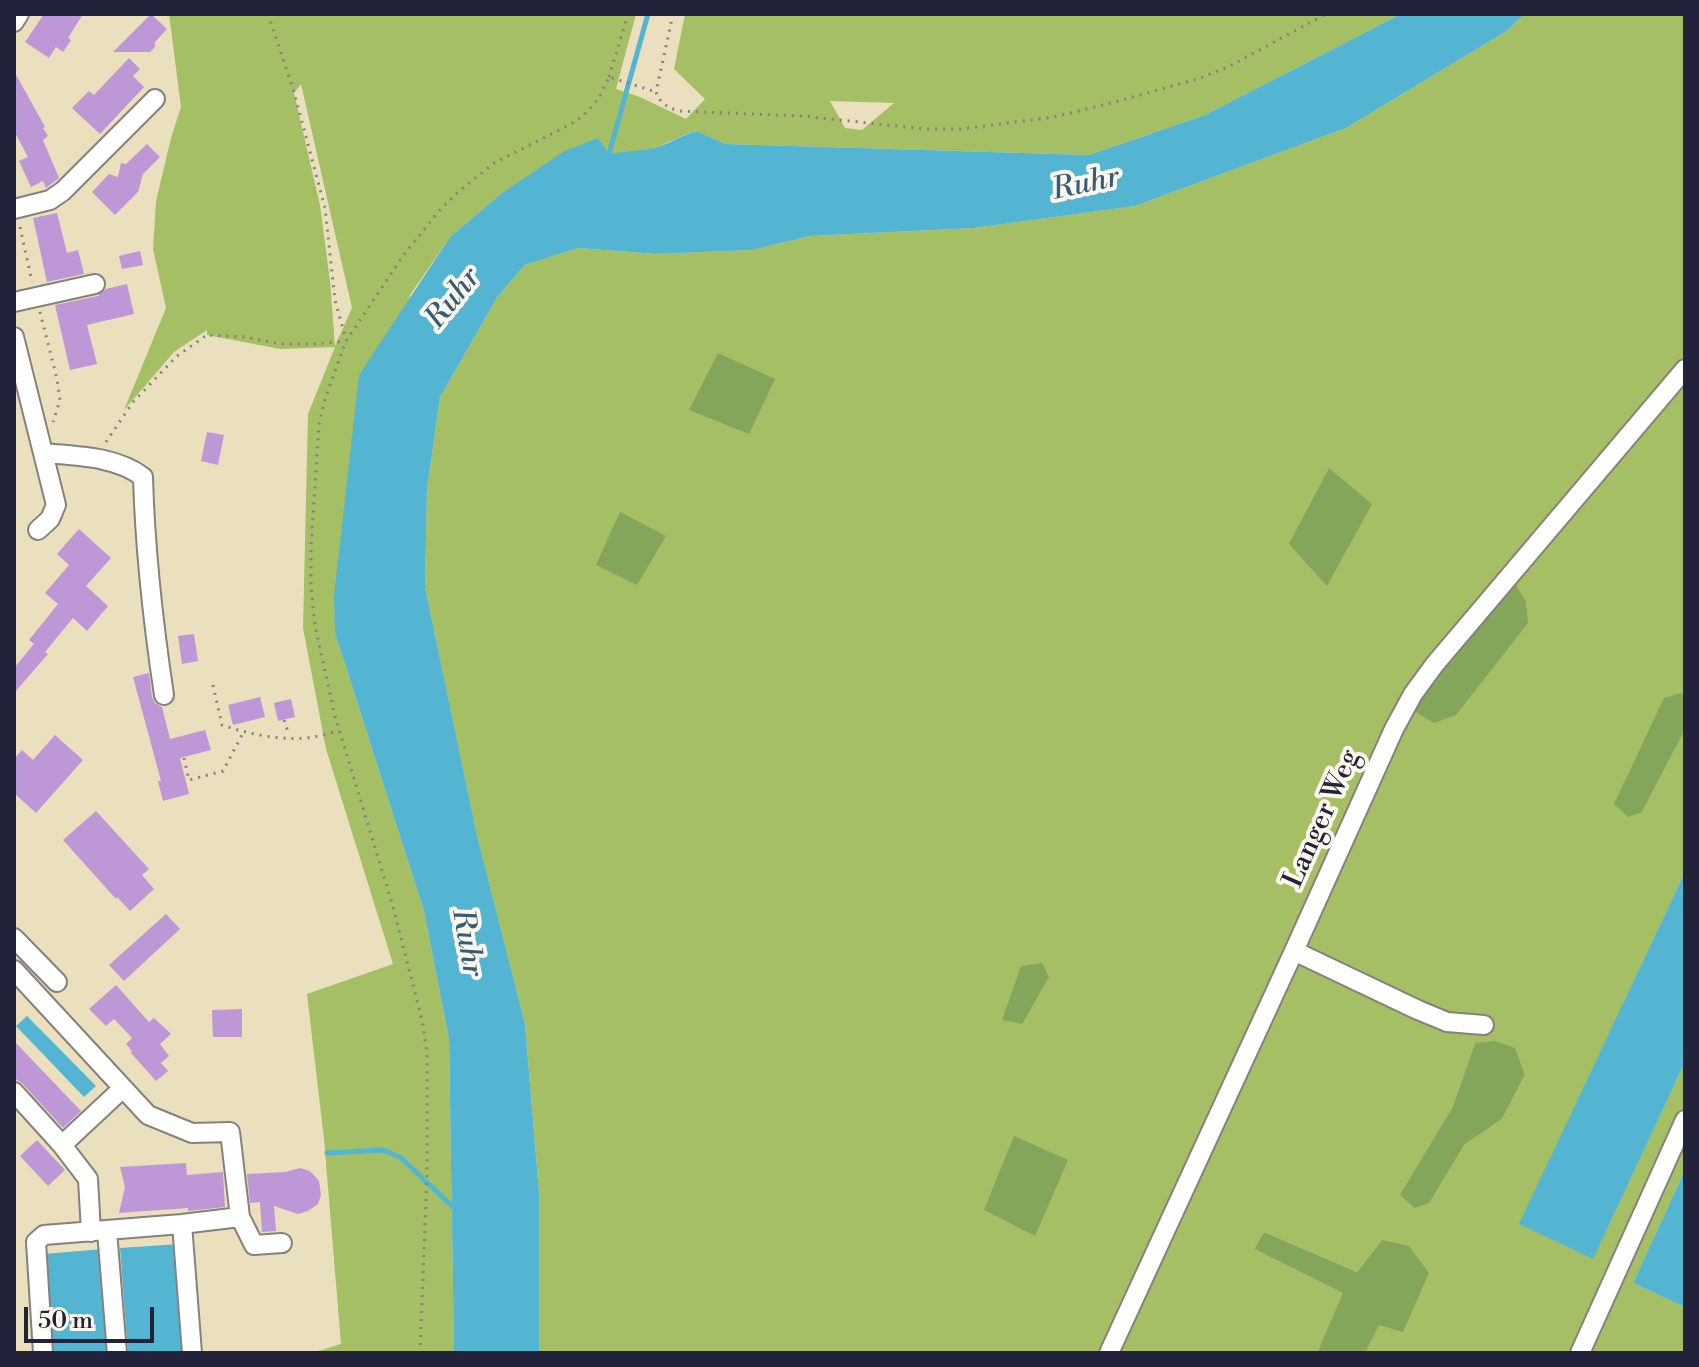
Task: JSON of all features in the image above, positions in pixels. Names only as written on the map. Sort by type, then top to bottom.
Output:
[{"type":"street","points":[[14,22],[19,14]]},
{"type":"street","points":[[15,209],[50,200],[63,191],[155,99]]},
{"type":"street","points":[[14,302],[95,284]]},
{"type":"street","points":[[14,337],[21,406],[39,432],[56,505],[50,519],[38,530]]},
{"type":"street","name":"Langer Weg","points":[[1109,1353],[1394,729],[1413,694],[1685,369]]},
{"type":"street","points":[[43,453],[95,458],[131,468],[143,477],[152,614],[164,695]]},
{"type":"street","points":[[14,938],[57,982]]},
{"type":"street","points":[[1294,951],[1447,1022],[1484,1025]]},
{"type":"street","points":[[14,970],[148,1115],[192,1133],[230,1132],[240,1217],[254,1245],[282,1243]]},
{"type":"street","points":[[62,1145],[123,1088]]},
{"type":"street","points":[[14,1092],[88,1179],[117,1353]]},
{"type":"street","points":[[1580,1353],[1685,1120]]},
{"type":"street","points":[[43,1353],[36,1242],[44,1235],[240,1217]]},
{"type":"street","points":[[182,1224],[192,1353]]},
{"type":"path","points":[[268,14],[294,92],[325,208],[335,300],[346,341]]},
{"type":"path","points":[[420,1353],[427,1174],[427,1052],[394,910],[339,730],[315,626],[311,587],[319,424],[346,341],[403,256],[448,202],[494,163],[584,115],[599,98],[609,77],[628,14]]},
{"type":"path","points":[[654,91],[673,14]]},
{"type":"path","points":[[609,77],[654,91],[667,107],[678,111],[802,116],[926,129],[961,129],[1054,117],[1172,87],[1228,67],[1326,14]]},
{"type":"path","points":[[15,209],[60,400],[53,423],[39,432]]},
{"type":"path","points":[[95,458],[133,402],[177,356],[207,335],[245,337],[281,344],[346,341]]},
{"type":"path","points":[[213,685],[222,725],[243,732],[311,738],[339,730]]},
{"type":"path","points":[[284,720],[289,737]]},
{"type":"path","points":[[184,758],[189,780],[223,771],[243,732]]},
{"type":"green space","points":[[169,14],[636,14],[616,89],[686,119],[705,99],[674,69],[685,14],[1401,14],[1205,115],[1089,155],[725,144],[697,131],[657,147],[502,193],[450,237],[410,295],[335,633],[424,911],[449,1039],[454,1353],[312,1353],[341,1344],[324,1139],[307,994],[393,964],[326,749],[303,628],[308,414],[335,347],[280,349],[207,335],[207,330],[174,352],[124,410],[166,308],[153,249],[156,201],[181,107]],"holes":[[[301,84],[352,308],[335,346],[320,205],[294,93]],[[830,101],[894,103],[862,130],[845,128]]]},
{"type":"green space","points":[[1525,14],[1685,14],[1685,697],[1681,693],[1642,812],[1685,730],[1685,872],[1520,1224],[1593,1258],[1685,1062],[1685,1170],[1633,1283],[1685,1307],[1685,1353],[1365,1353],[1378,1325],[1382,1240],[1357,1272],[1264,1232],[1254,1249],[1344,1293],[1317,1353],[539,1353],[539,1192],[525,1024],[477,837],[425,587],[427,489],[440,397],[498,296],[525,265],[578,248],[656,254],[752,250],[810,236],[974,228],[1135,206],[1346,128],[1505,32]],"holes":[[[1475,1043],[1525,1075],[1502,1119],[1401,1195],[1452,1108]]]},
{"type":"green space","points":[[718,353],[775,379],[749,434],[689,410]]},
{"type":"green space","points":[[1329,468],[1372,504],[1327,586],[1289,544]]},
{"type":"green space","points":[[620,512],[666,536],[637,585],[596,565]]},
{"type":"green space","points":[[1513,580],[1526,602],[1528,623],[1456,715],[1434,723],[1411,709]]},
{"type":"green space","points":[[1681,693],[1685,697],[1685,730],[1642,812],[1628,817],[1614,804],[1664,698]]},
{"type":"green space","points":[[1042,963],[1049,977],[1022,1024],[1002,1020],[1021,966]]},
{"type":"green space","points":[[1495,1041],[1515,1048],[1525,1075],[1502,1119],[1464,1145],[1429,1203],[1415,1208],[1400,1195],[1452,1108],[1475,1043]]},
{"type":"green space","points":[[1014,1136],[1068,1160],[1035,1236],[984,1210]]},
{"type":"green space","points":[[1264,1232],[1357,1272],[1382,1240],[1409,1246],[1429,1273],[1403,1332],[1379,1325],[1365,1353],[1317,1353],[1343,1293],[1254,1249]]},
{"type":"water","name":"Ruhr","points":[[1401,14],[1525,14],[1505,32],[1346,128],[1135,206],[974,228],[810,236],[752,250],[656,254],[578,248],[525,265],[498,296],[440,397],[427,489],[425,587],[477,836],[525,1024],[539,1192],[539,1353],[454,1353],[449,1039],[424,911],[335,633],[334,596],[359,375],[450,237],[502,193],[563,152],[598,138],[609,154],[655,148],[697,131],[725,144],[1089,155],[1205,115]]},
{"type":"water","points":[[1685,872],[1685,1062],[1593,1259],[1519,1224]]},
{"type":"water","points":[[27,1016],[96,1086],[84,1097],[16,1026]]},
{"type":"water","points":[[1685,1170],[1685,1307],[1633,1283]]},
{"type":"water","points":[[180,1244],[188,1353],[128,1353],[120,1248]]},
{"type":"water","points":[[103,1249],[111,1353],[51,1353],[44,1254]]},
{"type":"building","points":[[44,14],[83,14],[63,52],[56,47],[49,58],[25,42]]},
{"type":"building","points":[[151,14],[167,29],[150,52],[113,52]]},
{"type":"building","points":[[129,58],[140,69],[133,76],[144,87],[100,134],[72,108],[89,91],[94,95]]},
{"type":"building","points":[[14,71],[48,136],[43,140],[59,178],[46,188],[43,181],[31,187],[19,161],[28,157],[14,131]]},
{"type":"building","points":[[147,144],[160,157],[143,174],[138,192],[115,215],[92,192],[109,174],[118,177],[121,163],[126,164]]},
{"type":"building","points":[[57,213],[67,253],[78,250],[84,274],[47,282],[33,218]]},
{"type":"building","points":[[140,251],[143,265],[122,269],[119,256]]},
{"type":"building","points":[[127,284],[134,314],[87,325],[97,364],[70,370],[55,305],[98,296],[106,289]]},
{"type":"building","points":[[207,432],[224,435],[218,465],[201,461]]},
{"type":"building","points":[[79,529],[111,558],[86,586],[108,606],[87,631],[73,618],[45,652],[48,654],[14,693],[14,668],[34,644],[29,640],[58,604],[45,593],[69,565],[57,554]]},
{"type":"building","points":[[194,634],[198,661],[182,664],[178,636]]},
{"type":"building","points":[[149,673],[152,697],[162,707],[170,739],[205,730],[211,750],[180,758],[189,794],[163,801],[158,781],[161,781],[133,677]]},
{"type":"building","points":[[260,697],[265,717],[233,725],[228,705]]},
{"type":"building","points":[[291,699],[295,717],[278,721],[274,703]]},
{"type":"building","points":[[55,735],[83,760],[36,813],[14,793],[14,759],[22,750],[33,760]]},
{"type":"building","points":[[96,811],[149,869],[142,875],[154,889],[130,911],[63,840]]},
{"type":"building","points":[[166,914],[180,929],[124,981],[109,965]]},
{"type":"building","points":[[116,985],[149,1022],[154,1018],[171,1034],[160,1044],[169,1056],[161,1063],[168,1071],[156,1081],[131,1053],[126,1044],[132,1038],[114,1019],[106,1026],[89,1009]]},
{"type":"building","points":[[242,1009],[242,1037],[213,1037],[212,1010]]},
{"type":"building","points":[[14,1041],[81,1111],[63,1128],[14,1078]]},
{"type":"building","points":[[37,1140],[65,1170],[48,1186],[20,1156]]},
{"type":"building","points":[[186,1163],[187,1175],[223,1172],[225,1207],[119,1213],[125,1187],[120,1167]]},
{"type":"building","points":[[300,1168],[310,1171],[319,1181],[321,1195],[318,1204],[298,1214],[274,1206],[276,1231],[262,1232],[260,1202],[250,1203],[247,1174]]},
{"type":"waterway","points":[[604,157],[609,154],[648,14]]},
{"type":"waterway","points":[[327,1153],[383,1150],[400,1157],[455,1209]]}]
